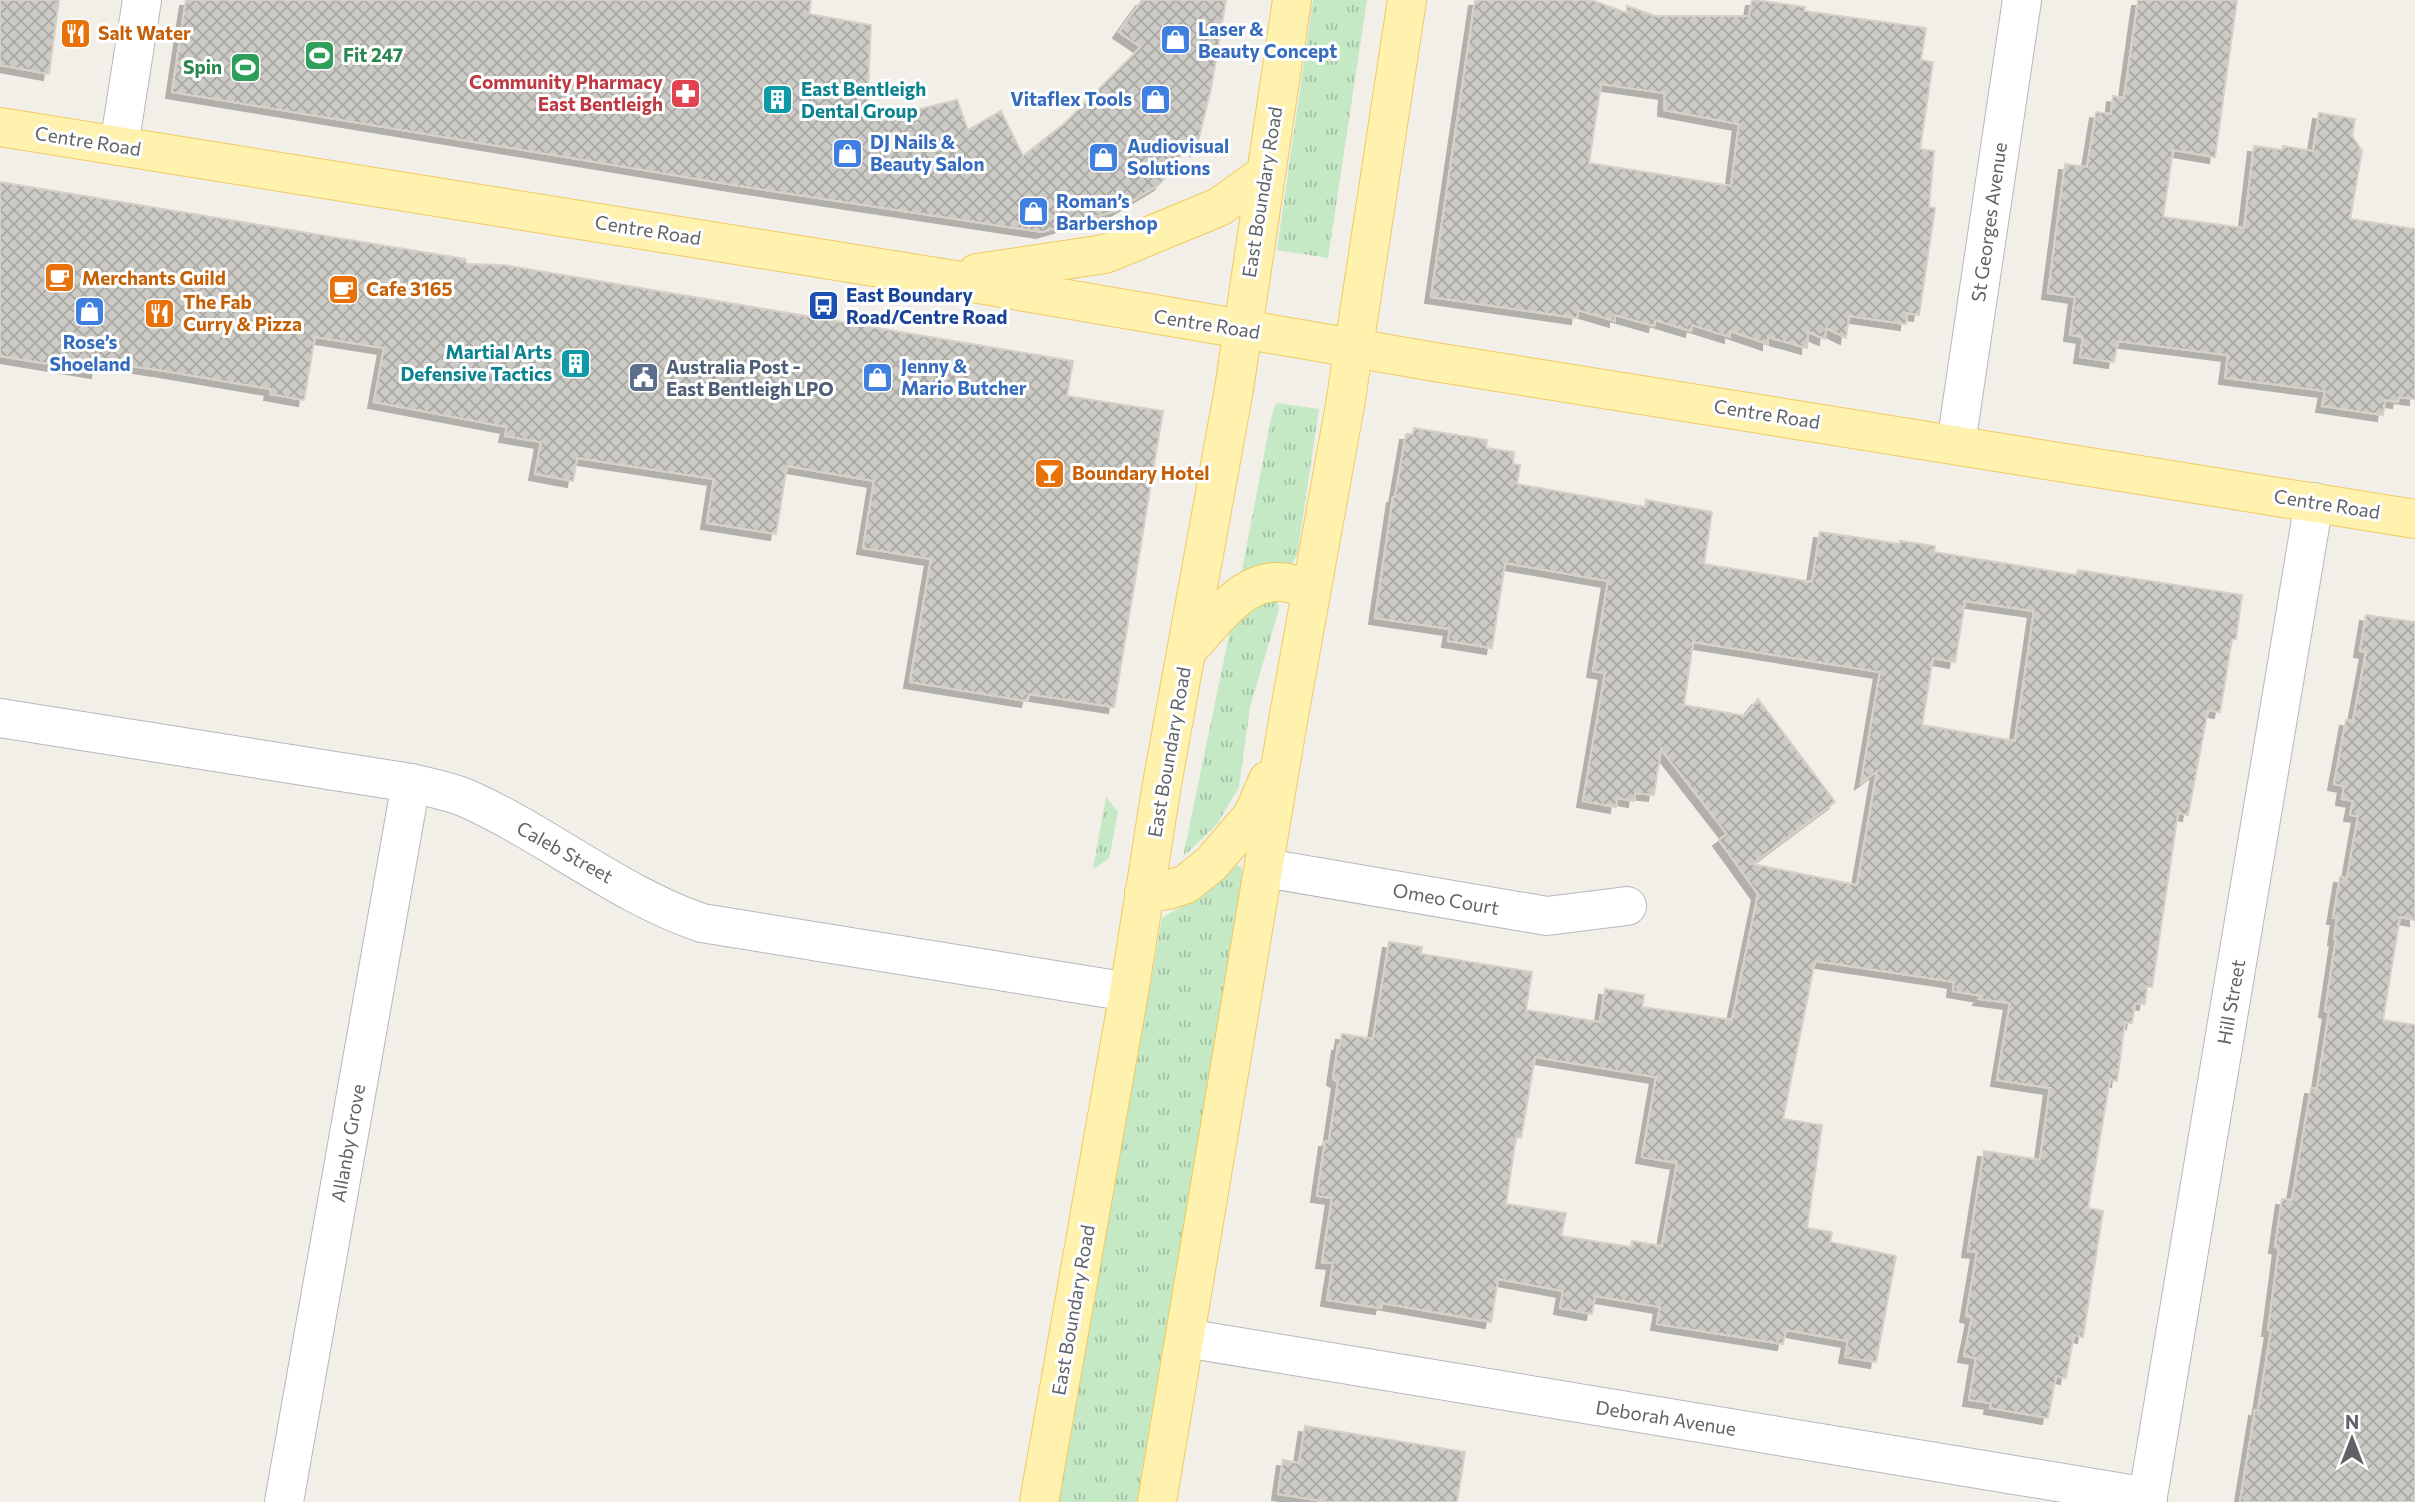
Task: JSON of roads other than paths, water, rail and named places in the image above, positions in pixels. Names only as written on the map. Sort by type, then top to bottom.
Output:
[{"type":"main road","name":"East Boundary Road","points":[[1039,1502],[1234,389],[1292,0]]},
{"type":"main road","points":[[1157,1502],[1289,715],[1354,348],[1407,0]]},
{"type":"main road","name":"Centre Road","points":[[0,127],[2415,519]]},
{"type":"main road","points":[[939,278],[1105,254],[1219,207],[1265,174]]},
{"type":"main road","points":[[1187,650],[1250,587],[1266,581],[1278,581],[1294,583],[1311,591]]},
{"type":"main road","points":[[1144,893],[1186,884],[1232,842],[1252,816],[1272,771],[1289,715]]},
{"type":"street","points":[[119,146],[142,0]]},
{"type":"street","name":"St Georges Avenue","points":[[1956,444],[2022,0]]},
{"type":"street","name":"Hill Street","points":[[2148,1500],[2314,502]]},
{"type":"street","name":"Caleb Street","points":[[0,718],[411,783],[467,799],[663,907],[702,923],[1129,992]]},
{"type":"street","name":"Allanby Grove","points":[[284,1502],[411,783]]},
{"type":"street","name":"Omeo Court","points":[[1265,868],[1548,916],[1628,906]]},
{"type":"street","name":"Deborah Avenue","points":[[1185,1338],[2148,1500]]},
{"type":"place","name":"Salt Water","points":[[75,33]]},
{"type":"place","name":"Laser & Beauty Concept","points":[[1175,40]]},
{"type":"place","name":"Fit 247","points":[[320,55]]},
{"type":"place","name":"Spin","points":[[245,67]]},
{"type":"place","name":"Community Pharmacy East Bentleigh","points":[[686,93]]},
{"type":"place","name":"Vitaflex Tools","points":[[1155,99]]},
{"type":"place","name":"East Bentleigh Dental Group","points":[[778,100]]},
{"type":"place","name":"DJ Nails & Beauty Salon","points":[[847,153]]},
{"type":"place","name":"Audiovisual Solutions","points":[[1104,157]]},
{"type":"place","name":"Roman’s Barbershop","points":[[1033,212]]},
{"type":"place","name":"Merchants Guild","points":[[59,278]]},
{"type":"place","name":"Cafe 3165","points":[[343,289]]},
{"type":"place","name":"East Boundary Road/Centre Road","points":[[823,306]]},
{"type":"place","name":"Rose’s Shoeland","points":[[90,311]]},
{"type":"place","name":"The Fab Curry & Pizza","points":[[160,313]]},
{"type":"place","name":"Martial Arts Defensive Tactics","points":[[575,363]]},
{"type":"place","name":"Jenny & Mario Butcher","points":[[878,377]]},
{"type":"place","name":"Australia Post - East Bentleigh LPO","points":[[643,378]]},
{"type":"place","name":"Boundary Hotel","points":[[1049,473]]}]
